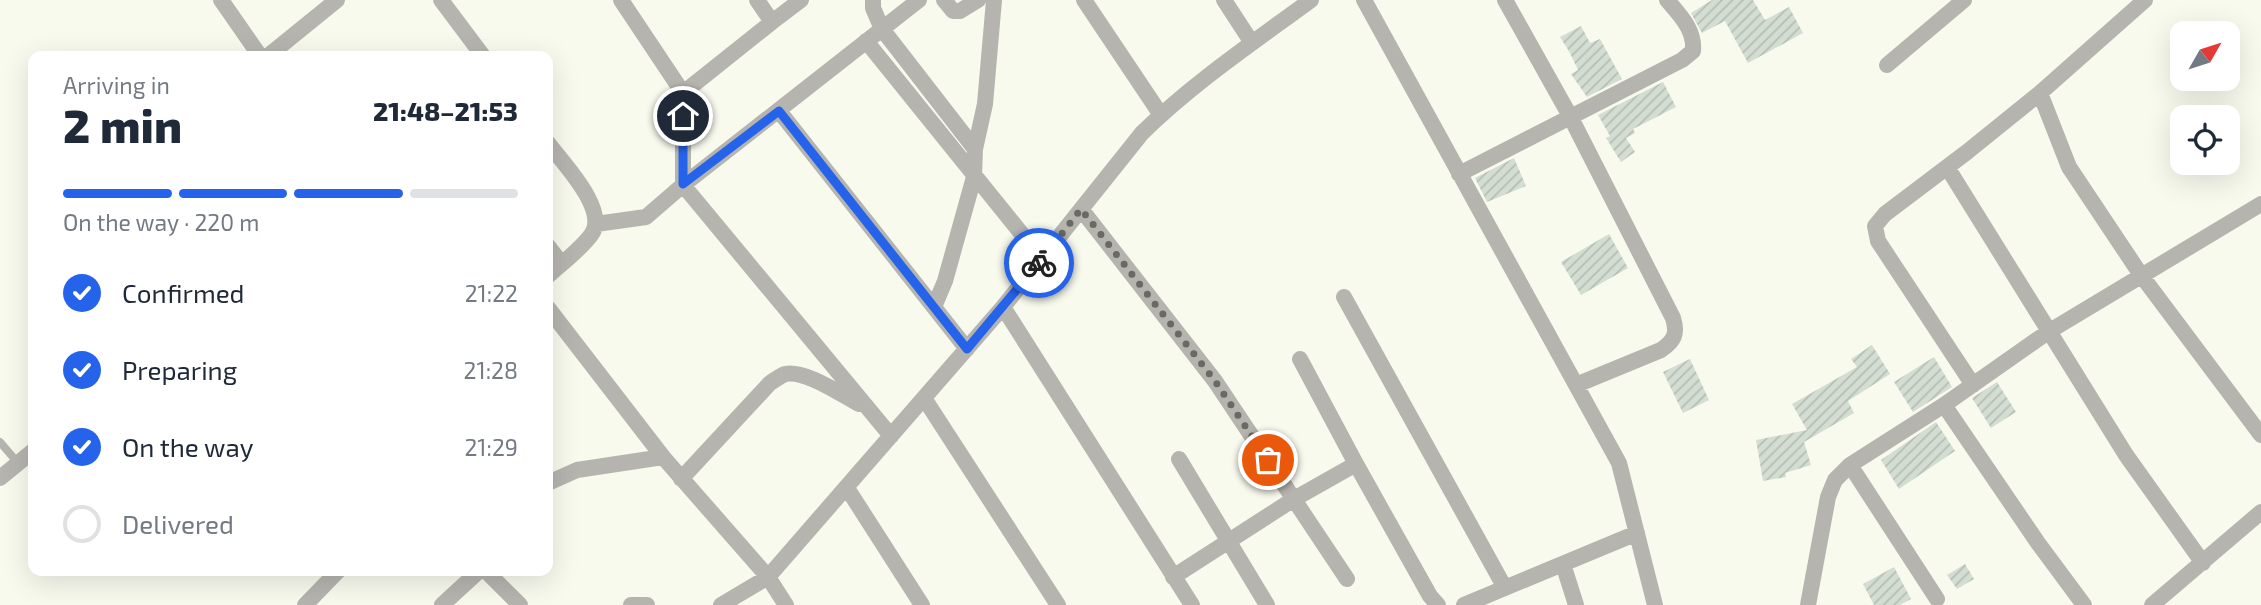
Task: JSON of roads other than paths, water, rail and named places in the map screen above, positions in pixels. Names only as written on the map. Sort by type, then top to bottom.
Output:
[{"type":"street","points":[[221,0],[257,51]]},
{"type":"street","points":[[274,51],[337,0]]},
{"type":"street","points":[[441,0],[479,51]]},
{"type":"street","points":[[621,0],[683,93],[683,184],[891,436]]},
{"type":"street","points":[[757,0],[772,23]]},
{"type":"street","points":[[683,93],[801,0]]},
{"type":"street","points":[[873,0],[873,8],[882,29],[975,149]]},
{"type":"street","points":[[597,224],[646,217],[683,184],[919,0]]},
{"type":"street","points":[[944,0],[953,11],[960,11],[978,0]]},
{"type":"street","points":[[934,307],[945,281],[974,177],[975,149],[985,104],[994,0]]},
{"type":"street","points":[[1084,0],[1161,115]]},
{"type":"street","points":[[1224,0],[1252,43]]},
{"type":"street","points":[[721,605],[768,577],[1003,307],[1142,133],[1252,43],[1311,0]]},
{"type":"street","points":[[1364,0],[1619,463],[1655,605]]},
{"type":"street","points":[[1505,0],[1570,116],[1674,318],[1677,329],[1670,343],[1661,350],[1576,385]]},
{"type":"street","points":[[1459,174],[1682,60],[1693,51],[1691,31],[1667,0]]},
{"type":"street","points":[[1887,65],[1964,0]]},
{"type":"street","points":[[1973,385],[1878,241],[1875,226],[1885,214],[2040,93],[2145,0]]},
{"type":"street","points":[[866,41],[1042,260]]},
{"type":"street","points":[[2040,93],[2069,167],[2141,275],[2261,435]]},
{"type":"street","points":[[779,111],[967,349]]},
{"type":"street","points":[[553,150],[590,200],[596,213],[597,224],[593,234],[553,271]]},
{"type":"street","points":[[1947,167],[2126,455],[2203,563]]},
{"type":"street","points":[[1081,209],[1215,381],[1347,579]]},
{"type":"street","points":[[1808,605],[1828,497],[1835,480],[1850,465],[1944,405],[2049,332],[2141,275],[2258,212]]},
{"type":"street","points":[[553,253],[561,263]]},
{"type":"street","points":[[1345,297],[1500,595]]},
{"type":"street","points":[[1003,307],[1192,605]]},
{"type":"street","points":[[553,314],[663,457],[768,577],[786,605]]},
{"type":"street","points":[[1300,359],[1430,596],[1438,605]]},
{"type":"street","points":[[681,478],[770,383],[783,374],[811,378],[867,408]]},
{"type":"street","points":[[924,398],[1058,605]]},
{"type":"street","points":[[1944,405],[2038,543],[2084,605]]},
{"type":"street","points":[[0,478],[28,455]]},
{"type":"street","points":[[553,481],[577,470],[663,457]]},
{"type":"street","points":[[1179,458],[1267,605]]},
{"type":"street","points":[[1173,578],[1294,499],[1356,464]]},
{"type":"street","points":[[1850,465],[1937,599]]},
{"type":"street","points":[[846,488],[922,605]]},
{"type":"street","points":[[2152,605],[2261,512]]},
{"type":"street","points":[[1464,605],[1500,595],[1563,564],[1637,533]]},
{"type":"street","points":[[1563,564],[1576,605]]},
{"type":"street","points":[[304,605],[333,576]]},
{"type":"street","points":[[442,605],[475,576]]},
{"type":"street","points":[[489,576],[520,605]]},
{"type":"street","points":[[631,605],[647,605]]},
{"type":"lane","points":[[0,442],[18,464]]}]
